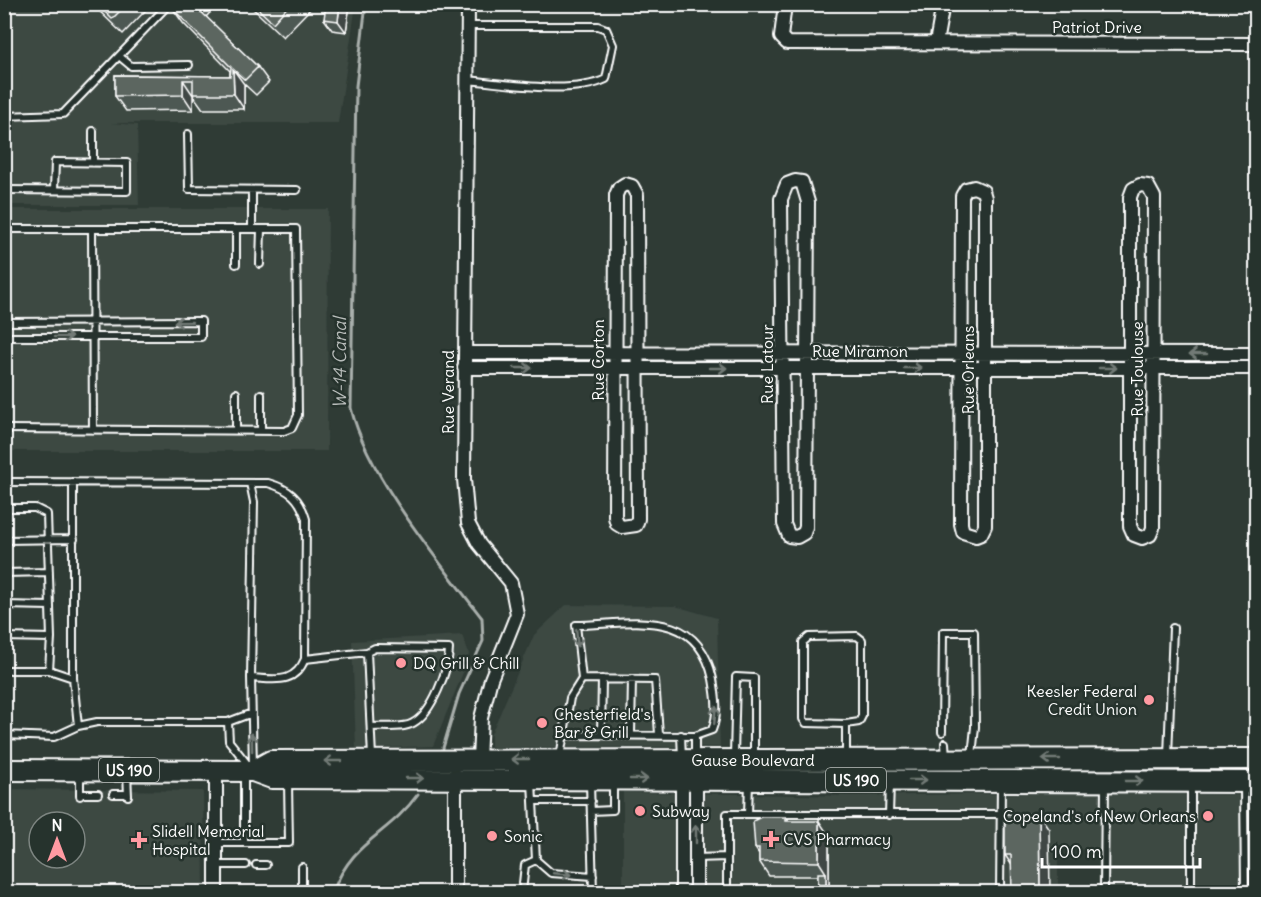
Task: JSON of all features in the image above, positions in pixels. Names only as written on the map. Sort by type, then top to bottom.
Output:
[{"type":"main road","name":"Gause Boulevard","points":[[248,771],[271,761],[373,760],[532,778],[613,779],[689,770],[734,760],[892,759],[945,751],[972,759],[1257,759]]},
{"type":"main road","name":"Gause Boulevard","points":[[4,770],[216,770],[248,771],[272,778],[288,778],[455,769],[479,759],[560,759],[689,770],[749,779],[1250,782]]},
{"type":"main road","points":[[890,780],[892,759]]},
{"type":"main road","points":[[1191,759],[1191,782]]},
{"type":"street","name":"Rue Verand","points":[[468,4],[464,479],[468,523],[479,544],[511,583],[517,614],[491,679],[481,718],[479,759]]},
{"type":"street","name":"Patriot Drive","points":[[785,4],[781,37],[787,43],[1257,44]]},
{"type":"street","points":[[936,44],[943,4]]},
{"type":"street","name":"Rue Latour","points":[[795,181],[802,182],[806,187],[808,202],[806,353],[806,527],[804,533],[797,537],[789,536],[784,524],[781,199],[787,184],[795,181]]},
{"type":"street","name":"Rue Corton","points":[[625,184],[633,186],[637,195],[638,353],[638,519],[636,525],[628,528],[617,524],[615,517],[616,195],[618,188],[625,184]]},
{"type":"street","name":"Rue Toulouse","points":[[1140,185],[1148,186],[1154,197],[1154,354],[1153,528],[1150,535],[1142,538],[1134,535],[1130,526],[1131,197],[1133,189],[1140,185]]},
{"type":"street","name":"Rue Orleans","points":[[974,187],[983,191],[985,198],[985,354],[985,526],[976,536],[963,532],[961,524],[962,196],[966,189],[974,187]]},
{"type":"street","name":"Rue Miramon","points":[[465,353],[1257,354]]},
{"type":"street","name":"Rue Miramon","points":[[464,368],[1257,368]]},
{"type":"street","points":[[455,769],[455,892]]},
{"type":"street","points":[[216,770],[216,892]]},
{"type":"street","points":[[689,770],[696,858],[696,892]]},
{"type":"street","points":[[682,892],[682,860],[689,770]]},
{"type":"street","points":[[682,860],[696,858]]},
{"type":"lane","points":[[4,116],[63,114],[169,4]]},
{"type":"lane","points":[[466,80],[553,87],[594,84],[606,79],[612,62],[613,45],[606,29],[598,26],[467,26]]},
{"type":"lane","points":[[119,56],[131,66],[189,65]]},
{"type":"lane","points":[[93,131],[93,162]]},
{"type":"lane","points":[[188,134],[189,189],[297,190]]},
{"type":"lane","points":[[4,190],[127,191],[127,163],[55,162],[54,190]]},
{"type":"lane","points":[[252,190],[252,228]]},
{"type":"lane","points":[[236,228],[236,264]]},
{"type":"lane","points":[[4,229],[296,229],[298,415],[292,428],[261,430],[4,429]]},
{"type":"lane","points":[[92,229],[93,430]]},
{"type":"lane","points":[[260,264],[261,229]]},
{"type":"lane","points":[[201,321],[201,337],[8,337],[8,322],[93,322],[201,321]]},
{"type":"lane","points":[[129,322],[129,337]]},
{"type":"lane","points":[[164,322],[164,337]]},
{"type":"lane","points":[[236,393],[236,430]]},
{"type":"lane","points":[[261,394],[261,430]]},
{"type":"lane","points":[[4,482],[250,483],[281,487],[302,504],[306,519],[305,659],[299,671],[290,677],[251,678]]},
{"type":"lane","points":[[73,482],[73,678],[78,726]]},
{"type":"lane","points":[[244,843],[252,713],[254,502],[250,483]]},
{"type":"lane","points":[[4,508],[35,508],[47,514],[51,638],[49,670]]},
{"type":"lane","points":[[4,540],[74,539]]},
{"type":"lane","points":[[4,573],[49,572]]},
{"type":"lane","points":[[4,605],[50,606]]},
{"type":"lane","points":[[560,759],[570,698],[582,680],[576,625],[665,624],[685,632],[700,646],[709,663],[716,695],[716,720],[712,729],[695,736],[564,735]]},
{"type":"lane","points":[[1168,759],[1168,708],[1173,682],[1173,628]]},
{"type":"lane","points":[[942,732],[943,632],[974,632],[975,727],[972,759]]},
{"type":"lane","points":[[857,636],[862,640],[862,716],[859,722],[846,724],[806,723],[803,719],[803,642],[808,637],[857,636]]},
{"type":"lane","points":[[4,637],[51,638]]},
{"type":"lane","points":[[305,659],[367,652],[375,648],[448,649],[449,663],[440,686],[420,718],[411,724],[371,727]]},
{"type":"lane","points":[[367,652],[373,760]]},
{"type":"lane","points":[[4,670],[49,670],[73,678]]},
{"type":"lane","points":[[734,760],[736,677],[754,678],[754,760]]},
{"type":"lane","points":[[601,735],[602,679]]},
{"type":"lane","points":[[631,734],[632,679]]},
{"type":"lane","points":[[582,680],[655,680],[659,734]]},
{"type":"lane","points":[[4,735],[54,737],[78,726],[97,722],[228,722],[252,713]]},
{"type":"lane","points":[[228,722],[229,741],[248,771]]},
{"type":"lane","points":[[846,724],[846,759]]},
{"type":"lane","points":[[681,735],[689,770]]},
{"type":"lane","points":[[689,770],[695,736]]},
{"type":"lane","points":[[80,770],[80,795],[99,794]]},
{"type":"lane","points":[[113,794],[128,795],[127,770]]},
{"type":"lane","points":[[216,843],[289,843],[288,778]]},
{"type":"lane","points":[[532,778],[536,860],[551,873],[593,876]]},
{"type":"lane","points":[[590,779],[593,892]]},
{"type":"lane","points":[[591,811],[613,810],[613,779]]},
{"type":"lane","points":[[748,814],[749,779]]},
{"type":"lane","points":[[889,815],[890,780]]},
{"type":"lane","points":[[1000,892],[1001,781]]},
{"type":"lane","points":[[1104,892],[1105,781]]},
{"type":"lane","points":[[1191,782],[1191,892]]},
{"type":"lane","points":[[1245,892],[1250,782]]},
{"type":"lane","points":[[533,801],[591,801]]},
{"type":"lane","points":[[727,892],[728,814],[999,814]]},
{"type":"lane","points":[[696,858],[727,857]]},
{"type":"lane","points":[[522,892],[525,865],[536,860]]},
{"type":"lane","points":[[216,865],[246,865]]},
{"type":"lane","points":[[256,865],[266,865]]},
{"type":"lane","points":[[302,867],[302,892]]},
{"type":"shaded area","points":[[5,5],[356,5],[338,123],[111,123],[137,125],[139,205],[5,205]]},
{"type":"shaded area","points":[[4,209],[328,209],[327,451],[5,451]]},
{"type":"shaded area","points":[[566,605],[675,606],[717,618],[720,747],[491,748],[491,734],[534,635]]},
{"type":"shaded area","points":[[462,635],[469,654],[467,663],[433,746],[356,749],[352,641]]},
{"type":"shaded area","name":"Slidell Memorial Hospital","points":[[5,789],[203,791],[204,892],[5,892]]},
{"type":"shaded area","points":[[623,792],[849,796],[1098,792],[1254,795],[1253,892],[1098,892],[1098,850],[1058,849],[1058,892],[623,892]]},
{"type":"building","points":[[97,4],[127,4],[112,19]]},
{"type":"building","points":[[178,4],[193,4],[258,67],[245,80],[233,69],[234,94],[193,94],[193,80],[183,80],[183,95],[115,96],[115,75],[230,76],[231,67],[173,9]]},
{"type":"building","points":[[253,4],[290,4],[273,23]]},
{"type":"building","points":[[326,4],[340,4],[338,21],[324,19]]},
{"type":"building","points":[[1005,814],[1039,814],[1040,892],[1012,892],[1011,855],[1005,855]]},
{"type":"building","points":[[761,817],[786,817],[786,821],[819,821],[819,862],[759,861],[759,848],[755,848],[753,821]]},
{"type":"building","points":[[818,873],[826,873],[826,884],[818,884]]},
{"type":"waterway","name":"W-14 Canal","points":[[366,4],[356,86],[351,408],[359,434],[388,489],[426,545],[482,618],[483,641],[459,694],[443,748]]},
{"type":"waterway","name":"W-14 Canal","points":[[333,892],[341,875],[360,849],[395,820],[418,794]]},
{"type":"place","name":"DQ Grill & Chill","points":[[401,663]]},
{"type":"place","name":"Keesler Federal Credit Union","points":[[1149,700]]},
{"type":"place","name":"Chesterfield's Bar & Grill","points":[[542,723]]},
{"type":"place","name":"Subway","points":[[640,811]]},
{"type":"place","name":"Copeland's of New Orleans","points":[[1208,816]]},
{"type":"place","name":"Sonic","points":[[492,836]]},
{"type":"place","name":"CVS Pharmacy","points":[[771,839]]},
{"type":"place","name":"Slidell Memorial Hospital","points":[[139,840]]}]
